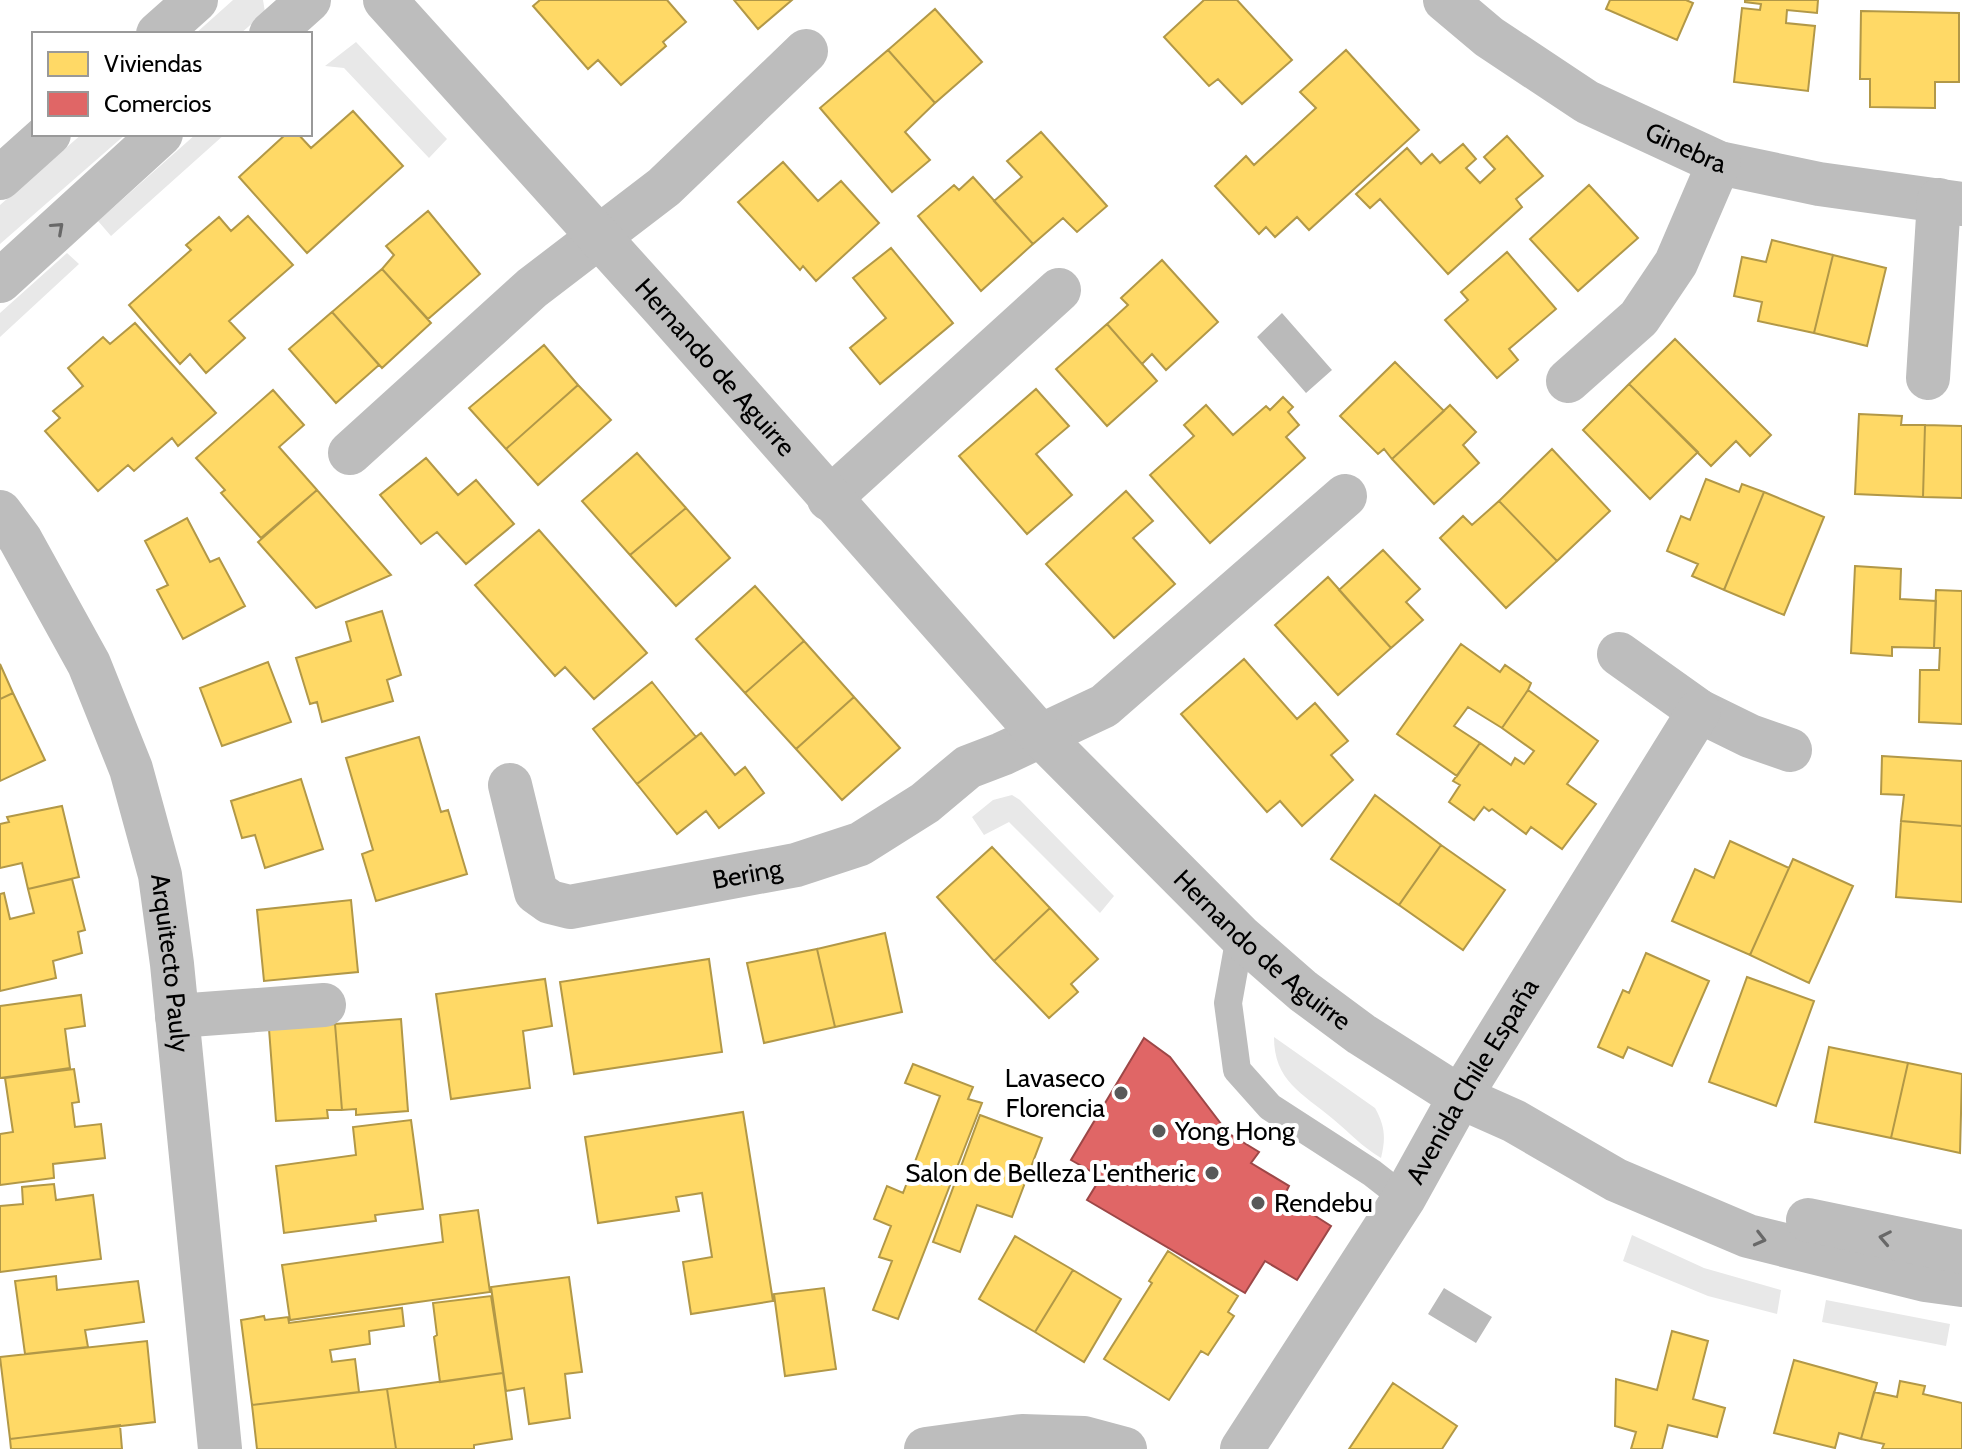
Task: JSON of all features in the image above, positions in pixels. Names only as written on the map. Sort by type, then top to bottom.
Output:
[{"type":"street","points":[[160,32],[196,0]]},
{"type":"street","points":[[273,32],[309,0]]},
{"type":"street","name":"Hernando de Aguirre","points":[[385,0],[664,309],[1041,736],[1240,936],[1303,991],[1349,1025],[1460,1097],[1514,1121],[1746,1205],[1864,1234],[1962,1252]]},
{"type":"street","name":"Ginebra","points":[[1445,0],[1489,37],[1587,102],[1719,163],[1819,184],[1950,202]]},
{"type":"street","points":[[350,453],[532,288],[664,187],[806,51]]},
{"type":"street","points":[[0,178],[47,136]]},
{"type":"street","points":[[0,281],[159,136]]},
{"type":"street","points":[[1568,381],[1639,318],[1676,263],[1719,163]]},
{"type":"street","points":[[1928,378],[1950,202]]},
{"type":"street","points":[[829,499],[1059,290]]},
{"type":"street","points":[[1041,736],[1104,706],[1345,496]]},
{"type":"street","name":"Arquitecto Pauly","points":[[0,512],[20,539],[89,664],[131,769],[160,875],[220,1449]]},
{"type":"street","points":[[1619,654],[1699,711],[1750,736],[1790,750]]},
{"type":"street","name":"Avenida Chile España","points":[[1242,1449],[1404,1198],[1460,1097],[1699,711]]},
{"type":"street","name":"Bering","points":[[510,785],[536,892],[550,902],[570,907],[796,865],[860,844],[925,803],[968,767],[1041,736]]},
{"type":"street","points":[[177,1016],[324,1005]]},
{"type":"street","name":"Hernando de Aguirre","points":[[1514,1121],[1616,1180],[1748,1236],[1925,1280],[1962,1285]]},
{"type":"street","points":[[926,1449],[1022,1436],[1084,1438],[1125,1449]]},
{"type":"lane","points":[[1240,936],[1228,1003],[1237,1070],[1270,1107],[1372,1173],[1404,1198]]},
{"type":"shaded area","points":[[233,0],[263,0],[265,12],[242,32],[197,32]]},
{"type":"shaded area","points":[[356,42],[447,139],[429,158],[344,68],[325,66]]},
{"type":"shaded area","points":[[80,136],[124,136],[0,244],[0,205]]},
{"type":"shaded area","points":[[194,136],[223,136],[111,236],[98,221]]},
{"type":"shaded area","points":[[67,253],[79,264],[0,337],[0,313]]},
{"type":"shaded area","points":[[1282,313],[1332,370],[1306,393],[1257,337]]},
{"type":"shaded area","points":[[1012,795],[1114,896],[1100,913],[1009,822],[984,835],[972,817],[993,800]]},
{"type":"shaded area","points":[[1274,1037],[1375,1108],[1384,1132],[1381,1158],[1292,1085],[1279,1065]]},
{"type":"shaded area","points":[[1632,1235],[1704,1268],[1781,1290],[1777,1314],[1708,1296],[1623,1261]]},
{"type":"shaded area","points":[[1444,1288],[1492,1317],[1476,1343],[1428,1314]]},
{"type":"shaded area","points":[[1826,1300],[1950,1324],[1946,1346],[1822,1322]]},
{"type":"building: Viviendas","points":[[540,0],[667,0],[686,22],[663,42],[666,46],[621,85],[598,60],[588,69],[533,6]]},
{"type":"building: Viviendas","points":[[734,0],[792,0],[758,29]]},
{"type":"building: Viviendas","points":[[1204,0],[1237,0],[1292,60],[1242,104],[1218,79],[1209,86],[1164,37]]},
{"type":"building: Viviendas","points":[[1610,0],[1686,0],[1693,3],[1677,40],[1606,9]]},
{"type":"building: Viviendas","points":[[1745,0],[1818,0],[1817,13],[1787,10],[1786,23],[1815,26],[1808,91],[1734,82],[1742,8],[1760,10],[1761,4]]},
{"type":"building: Viviendas","points":[[935,9],[982,62],[935,103],[888,50]]},
{"type":"building: Viviendas","points":[[1861,11],[1959,13],[1959,82],[1935,82],[1935,108],[1870,107],[1870,79],[1860,79]]},
{"type":"building: Viviendas","points":[[888,50],[935,103],[905,132],[930,160],[892,192],[820,108]]},
{"type":"building: Viviendas","points":[[1346,50],[1419,130],[1309,230],[1297,217],[1275,237],[1266,227],[1259,234],[1215,186],[1246,156],[1254,165],[1316,108],[1300,92]]},
{"type":"building: Viviendas","points":[[353,111],[403,166],[307,253],[239,177],[284,136],[300,136],[311,148]]},
{"type":"building: Viviendas","points":[[1041,132],[1107,206],[1077,232],[1063,218],[1033,244],[994,201],[1022,177],[1007,161]]},
{"type":"building: Viviendas","points":[[1507,136],[1543,176],[1516,199],[1522,207],[1448,274],[1380,199],[1370,208],[1356,194],[1407,148],[1421,164],[1432,154],[1440,163],[1463,144],[1476,159],[1466,168],[1480,183],[1495,169],[1484,157]]},
{"type":"building: Viviendas","points":[[783,162],[818,201],[841,181],[879,223],[816,281],[803,266],[800,270],[738,202]]},
{"type":"building: Viviendas","points":[[973,177],[1033,244],[981,291],[918,216],[954,185],[959,190]]},
{"type":"building: Viviendas","points":[[1589,185],[1638,238],[1578,291],[1530,239]]},
{"type":"building: Viviendas","points":[[428,211],[480,274],[428,319],[382,269],[394,255],[386,246]]},
{"type":"building: Viviendas","points":[[248,216],[293,265],[229,321],[245,338],[206,373],[190,354],[180,364],[129,305],[191,250],[186,245],[219,217],[231,231]]},
{"type":"building: Viviendas","points":[[1772,240],[1833,255],[1814,333],[1758,321],[1762,302],[1734,296],[1742,257],[1766,262]]},
{"type":"building: Viviendas","points":[[891,248],[953,323],[880,384],[850,348],[886,318],[853,278]]},
{"type":"building: Viviendas","points":[[1507,252],[1556,309],[1509,349],[1518,360],[1497,378],[1445,320],[1468,300],[1461,292]]},
{"type":"building: Viviendas","points":[[1833,255],[1886,268],[1867,346],[1814,333]]},
{"type":"building: Viviendas","points":[[1162,260],[1218,322],[1166,370],[1152,354],[1142,364],[1107,324],[1128,305],[1121,298]]},
{"type":"building: Viviendas","points":[[382,269],[431,323],[382,368],[332,312]]},
{"type":"building: Viviendas","points":[[332,312],[379,365],[336,403],[289,349]]},
{"type":"building: Viviendas","points":[[135,323],[216,413],[178,446],[172,438],[134,471],[128,465],[98,491],[45,431],[60,418],[53,411],[83,386],[68,368],[103,337],[110,344]]},
{"type":"building: Viviendas","points":[[1107,324],[1157,381],[1107,426],[1056,369]]},
{"type":"building: Viviendas","points":[[1675,339],[1771,435],[1750,456],[1736,441],[1711,466],[1629,384]]},
{"type":"building: Viviendas","points":[[544,345],[578,385],[506,449],[469,408]]},
{"type":"building: Viviendas","points":[[1395,362],[1444,411],[1392,459],[1384,449],[1378,454],[1340,416]]},
{"type":"building: Viviendas","points":[[1629,384],[1698,452],[1650,499],[1583,430]]},
{"type":"building: Viviendas","points":[[578,385],[611,420],[538,485],[506,449]]},
{"type":"building: Viviendas","points":[[1036,389],[1069,426],[1036,454],[1072,495],[1027,534],[959,456]]},
{"type":"building: Viviendas","points":[[273,390],[304,425],[279,447],[317,490],[261,538],[221,493],[225,490],[196,458]]},
{"type":"building: Viviendas","points":[[1283,397],[1293,407],[1288,412],[1299,425],[1286,437],[1305,458],[1210,543],[1150,475],[1194,436],[1184,425],[1206,405],[1233,435],[1266,406],[1270,410]]},
{"type":"building: Viviendas","points":[[1450,405],[1476,432],[1463,445],[1479,463],[1434,504],[1392,459]]},
{"type":"building: Viviendas","points":[[1859,414],[1902,416],[1901,425],[1925,425],[1923,497],[1855,494]]},
{"type":"building: Viviendas","points":[[1925,425],[1962,426],[1962,498],[1923,497]]},
{"type":"building: Viviendas","points":[[1552,449],[1610,511],[1557,561],[1499,501]]},
{"type":"building: Viviendas","points":[[637,453],[686,508],[630,555],[582,501]]},
{"type":"building: Viviendas","points":[[426,458],[458,495],[476,480],[514,524],[466,564],[437,532],[421,544],[380,495]]},
{"type":"building: Viviendas","points":[[1706,479],[1739,492],[1742,484],[1764,492],[1724,590],[1692,576],[1698,564],[1667,551],[1681,516],[1690,520]]},
{"type":"building: Viviendas","points":[[317,490],[391,575],[316,608],[258,542]]},
{"type":"building: Viviendas","points":[[1126,491],[1153,521],[1133,538],[1175,584],[1114,638],[1046,564]]},
{"type":"building: Viviendas","points":[[1764,492],[1824,517],[1784,615],[1724,590]]},
{"type":"building: Viviendas","points":[[1499,501],[1557,561],[1506,608],[1440,538],[1463,516],[1472,525]]},
{"type":"building: Viviendas","points":[[686,508],[730,558],[676,606],[630,555]]},
{"type":"building: Viviendas","points":[[187,518],[210,562],[219,558],[245,606],[183,639],[157,590],[168,585],[145,541]]},
{"type":"building: Viviendas","points":[[539,530],[647,653],[594,699],[565,667],[555,676],[475,585]]},
{"type":"building: Viviendas","points":[[1383,550],[1420,589],[1406,602],[1423,620],[1391,648],[1339,590]]},
{"type":"building: Viviendas","points":[[1855,566],[1901,569],[1900,599],[1936,601],[1934,648],[1892,647],[1892,656],[1851,653]]},
{"type":"building: Viviendas","points":[[1328,577],[1391,648],[1338,695],[1275,625]]},
{"type":"building: Viviendas","points":[[755,586],[804,641],[745,693],[696,639]]},
{"type":"building: Viviendas","points":[[1936,590],[1962,591],[1962,724],[1919,722],[1920,670],[1939,670],[1940,648],[1934,648]]},
{"type":"building: Viviendas","points":[[382,611],[401,675],[387,680],[393,701],[322,722],[317,702],[310,704],[296,658],[351,641],[346,622]]},
{"type":"building: Viviendas","points":[[804,641],[854,697],[796,749],[745,693]]},
{"type":"building: Viviendas","points":[[1461,644],[1500,672],[1505,665],[1531,683],[1502,728],[1468,707],[1454,726],[1480,743],[1457,776],[1397,734]]},
{"type":"building: Viviendas","points":[[1244,659],[1297,719],[1315,703],[1348,741],[1331,755],[1353,780],[1302,826],[1280,801],[1267,812],[1181,714]]},
{"type":"building: Viviendas","points":[[268,662],[291,722],[222,746],[200,688]]},
{"type":"building: Viviendas","points":[[0,664],[13,693],[0,699]]},
{"type":"building: Viviendas","points":[[652,682],[696,737],[637,784],[593,729]]},
{"type":"building: Viviendas","points":[[1528,690],[1598,741],[1567,784],[1596,804],[1562,849],[1531,827],[1526,834],[1492,809],[1489,811],[1484,807],[1474,820],[1449,802],[1460,785],[1453,781],[1480,743],[1511,765],[1515,758],[1524,764],[1534,751],[1502,728]]},
{"type":"building: Viviendas","points":[[13,693],[45,760],[0,781],[0,699]]},
{"type":"building: Viviendas","points":[[854,697],[900,748],[842,800],[796,749]]},
{"type":"building: Viviendas","points":[[701,733],[735,775],[745,767],[764,793],[719,828],[706,811],[677,834],[637,784]]},
{"type":"building: Viviendas","points":[[419,737],[441,812],[448,810],[467,874],[376,901],[362,854],[373,850],[346,758]]},
{"type":"building: Viviendas","points":[[1882,756],[1962,761],[1962,826],[1901,821],[1904,795],[1881,794]]},
{"type":"building: Viviendas","points":[[301,779],[323,849],[265,868],[255,835],[242,838],[231,801]]},
{"type":"building: Viviendas","points":[[1375,795],[1441,845],[1399,905],[1331,859]]},
{"type":"building: Viviendas","points":[[62,806],[79,877],[28,889],[22,863],[0,868],[0,824],[9,822],[7,817]]},
{"type":"building: Viviendas","points":[[1901,821],[1962,826],[1962,902],[1896,897]]},
{"type":"building: Viviendas","points":[[1730,841],[1789,868],[1750,955],[1672,921],[1695,869],[1714,878]]},
{"type":"building: Viviendas","points":[[1441,845],[1505,890],[1463,950],[1399,905]]},
{"type":"building: Viviendas","points":[[992,847],[1050,908],[994,961],[937,897]]},
{"type":"building: Viviendas","points":[[1793,859],[1853,886],[1809,983],[1750,955]]},
{"type":"building: Viviendas","points":[[72,879],[85,930],[78,932],[82,953],[53,961],[56,978],[0,991],[0,894],[4,893],[10,919],[34,913],[28,889]]},
{"type":"building: Viviendas","points":[[351,900],[358,972],[264,981],[257,910]]},
{"type":"building: Viviendas","points":[[1050,908],[1098,959],[1071,984],[1078,992],[1049,1018],[994,961]]},
{"type":"building: Viviendas","points":[[885,933],[902,1012],[835,1027],[817,949]]},
{"type":"building: Viviendas","points":[[817,949],[835,1027],[764,1043],[747,963]]},
{"type":"building: Viviendas","points":[[1646,953],[1709,981],[1672,1066],[1628,1047],[1623,1058],[1598,1047],[1623,990],[1629,993]]},
{"type":"building: Viviendas","points":[[709,959],[722,1052],[574,1074],[560,982]]},
{"type":"building: Viviendas","points":[[1747,977],[1814,1001],[1776,1106],[1709,1082]]},
{"type":"building: Viviendas","points":[[545,979],[552,1026],[523,1031],[530,1088],[451,1099],[436,994]]},
{"type":"building: Viviendas","points":[[81,995],[85,1026],[65,1029],[70,1068],[0,1078],[0,1006]]},
{"type":"building: Viviendas","points":[[401,1019],[408,1111],[356,1115],[356,1109],[342,1110],[335,1024]]},
{"type":"building: Viviendas","points":[[335,1024],[342,1110],[327,1110],[328,1118],[276,1121],[269,1029]]},
{"type":"building: Viviendas","points":[[1829,1047],[1908,1063],[1891,1138],[1815,1122]]},
{"type":"building: Viviendas","points":[[1908,1063],[1962,1074],[1960,1153],[1891,1138]]},
{"type":"building: Viviendas","points":[[913,1064],[973,1087],[968,1099],[982,1103],[898,1319],[873,1310],[892,1261],[879,1257],[891,1226],[874,1219],[887,1186],[903,1193],[940,1096],[905,1083]]},
{"type":"building: Viviendas","points":[[74,1069],[79,1102],[72,1103],[75,1127],[101,1124],[105,1158],[53,1164],[54,1178],[0,1185],[0,1134],[13,1132],[5,1078]]},
{"type":"building: Viviendas","points":[[743,1112],[773,1301],[691,1314],[683,1262],[712,1257],[702,1193],[676,1197],[679,1211],[598,1223],[585,1137]]},
{"type":"building: Viviendas","points":[[980,1115],[1042,1138],[1012,1217],[977,1205],[960,1252],[933,1242]]},
{"type":"building: Viviendas","points":[[411,1120],[423,1209],[375,1215],[376,1221],[284,1233],[276,1166],[356,1155],[353,1127]]},
{"type":"building: Viviendas","points":[[54,1184],[56,1200],[93,1195],[101,1259],[0,1272],[0,1206],[23,1204],[22,1187]]},
{"type":"building: Viviendas","points":[[478,1210],[490,1292],[290,1320],[282,1265],[443,1242],[440,1215]]},
{"type":"building: Viviendas","points":[[1015,1236],[1073,1270],[1035,1332],[979,1299]]},
{"type":"building: Viviendas","points":[[1168,1251],[1238,1296],[1228,1312],[1234,1316],[1208,1355],[1201,1351],[1169,1400],[1104,1359],[1152,1283],[1149,1281]]},
{"type":"building: Viviendas","points":[[1073,1270],[1121,1299],[1084,1362],[1035,1332]]},
{"type":"building: Viviendas","points":[[56,1276],[57,1290],[138,1281],[144,1322],[85,1330],[88,1347],[25,1354],[15,1281]]},
{"type":"building: Viviendas","points":[[569,1277],[582,1372],[565,1374],[570,1418],[529,1424],[524,1388],[506,1391],[491,1287]]},
{"type":"building: Viviendas","points":[[824,1288],[836,1369],[785,1376],[774,1294]]},
{"type":"building: Viviendas","points":[[491,1296],[503,1373],[440,1382],[433,1303]]},
{"type":"building: Viviendas","points":[[402,1308],[404,1326],[369,1331],[370,1344],[330,1350],[332,1362],[355,1359],[359,1392],[252,1405],[241,1320],[264,1316],[265,1320],[288,1317],[289,1323]]},
{"type":"building: Viviendas","points":[[1672,1331],[1708,1341],[1693,1399],[1725,1408],[1717,1437],[1668,1425],[1662,1449],[1631,1449],[1636,1432],[1615,1426],[1616,1379],[1657,1390]]},
{"type":"building: Viviendas","points":[[147,1341],[155,1422],[10,1439],[0,1357]]},
{"type":"building: Viviendas","points":[[1794,1360],[1877,1383],[1861,1439],[1839,1433],[1835,1448],[1774,1433]]},
{"type":"building: Viviendas","points":[[503,1373],[512,1439],[474,1445],[474,1449],[396,1449],[387,1389]]},
{"type":"building: Viviendas","points":[[1900,1381],[1925,1386],[1923,1394],[1962,1403],[1962,1449],[1882,1449],[1884,1444],[1861,1439],[1874,1392],[1897,1397]]},
{"type":"building: Viviendas","points":[[1393,1383],[1457,1426],[1442,1449],[1349,1449]]},
{"type":"building: Viviendas","points":[[387,1389],[396,1449],[257,1449],[252,1405]]},
{"type":"building: Viviendas","points":[[120,1425],[122,1449],[11,1449],[10,1439]]},
{"type":"building: Comercios","points":[[1144,1038],[1170,1057],[1228,1133],[1259,1152],[1251,1163],[1289,1186],[1284,1196],[1331,1226],[1297,1280],[1265,1261],[1245,1293],[1087,1200],[1101,1177],[1071,1160]]},
{"type":"place","name":"Lavaseco Florencia","points":[[1121,1093]]},
{"type":"place","name":"Yong Hong","points":[[1159,1131]]},
{"type":"place","name":"Salon de Belleza L'entheric","points":[[1212,1173]]},
{"type":"place","name":"Rendebu","points":[[1258,1203]]}]
